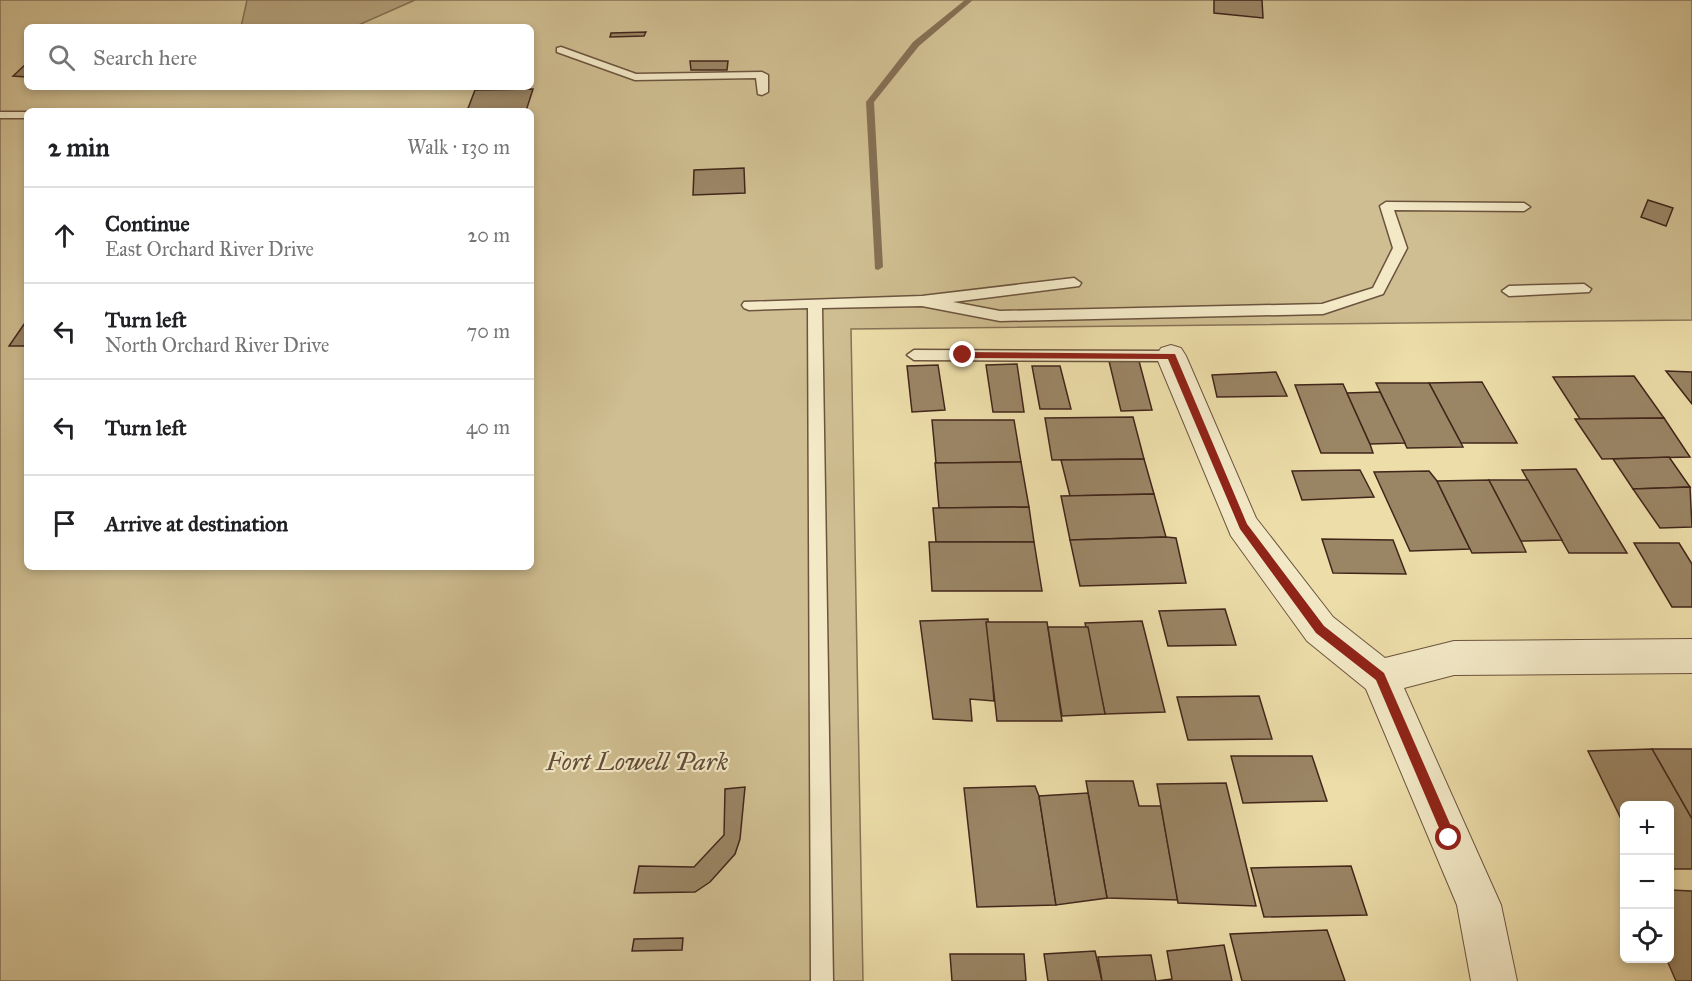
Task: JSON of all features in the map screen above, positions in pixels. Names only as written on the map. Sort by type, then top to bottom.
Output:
[{"type":"street","points":[[1172,356],[1243,526],[1320,629],[1380,677],[1479,905],[1494,981]]},
{"type":"street","points":[[1380,677],[1454,658],[1692,656]]},
{"type":"lane","points":[[561,50],[635,77],[762,75],[762,92]]},
{"type":"lane","points":[[0,115],[24,116]]},
{"type":"lane","points":[[922,301],[1000,316],[1323,309],[1378,291],[1400,248],[1386,206],[1524,207]]},
{"type":"lane","points":[[749,305],[922,301],[1074,283]]},
{"type":"lane","points":[[1509,291],[1584,289]]},
{"type":"lane","points":[[815,304],[822,981]]},
{"type":"lane","points":[[914,355],[1172,356]]},
{"type":"green space","name":"Fort Lowell Park","points":[[0,0],[1692,0],[1692,320],[851,329],[863,981],[0,981]]},
{"type":"shaded area","points":[[247,0],[415,0],[361,24],[242,24]]},
{"type":"building","points":[[1214,0],[1262,0],[1263,18],[1214,13]]},
{"type":"building","points":[[646,32],[644,36],[610,37],[611,33]]},
{"type":"building","points":[[690,61],[728,61],[727,70],[691,70]]},
{"type":"building","points":[[24,66],[24,77],[13,76]]},
{"type":"building","points":[[475,90],[533,90],[527,108],[468,108]]},
{"type":"building","points":[[744,168],[745,193],[693,195],[694,170]]},
{"type":"building","points":[[1648,200],[1673,208],[1666,226],[1641,217]]},
{"type":"building","points":[[24,324],[24,346],[9,346]]},
{"type":"building","points":[[1109,361],[1139,361],[1152,410],[1121,411]]},
{"type":"building","points":[[1017,364],[1024,412],[993,412],[986,365]]},
{"type":"building","points":[[938,365],[945,410],[912,412],[907,366]]},
{"type":"building","points":[[1032,366],[1060,366],[1071,409],[1040,409]]},
{"type":"building","points":[[1666,371],[1692,372],[1692,404]]},
{"type":"building","points":[[1276,372],[1287,396],[1217,397],[1212,375]]},
{"type":"building","points":[[1634,376],[1664,418],[1580,419],[1553,377]]},
{"type":"building","points":[[1482,382],[1517,443],[1461,443],[1429,383]]},
{"type":"building","points":[[1376,383],[1429,383],[1463,447],[1407,448]]},
{"type":"building","points":[[1343,384],[1373,453],[1321,453],[1295,385]]},
{"type":"building","points":[[1380,392],[1405,443],[1370,444],[1347,393]]},
{"type":"building","points":[[1133,417],[1144,459],[1052,460],[1045,418]]},
{"type":"building","points":[[1664,418],[1690,457],[1602,459],[1575,419]]},
{"type":"building","points":[[932,420],[1014,420],[1021,462],[936,463]]},
{"type":"building","points":[[1669,457],[1690,487],[1633,489],[1613,459]]},
{"type":"building","points":[[1144,459],[1154,494],[1070,496],[1061,460]]},
{"type":"building","points":[[1021,462],[1029,507],[939,508],[935,463]]},
{"type":"building","points":[[1576,469],[1627,553],[1569,553],[1522,470]]},
{"type":"building","points":[[1360,470],[1374,497],[1302,500],[1292,471]]},
{"type":"building","points":[[1429,471],[1437,481],[1470,549],[1410,551],[1374,472]]},
{"type":"building","points":[[1489,480],[1526,552],[1472,553],[1437,481]]},
{"type":"building","points":[[1489,480],[1528,480],[1562,540],[1521,541]]},
{"type":"building","points":[[1690,487],[1692,527],[1660,528],[1633,489]]},
{"type":"building","points":[[1154,494],[1166,537],[1070,540],[1061,496]]},
{"type":"building","points":[[1029,507],[1034,542],[936,542],[933,508]]},
{"type":"building","points":[[1176,538],[1186,583],[1080,586],[1070,540]]},
{"type":"building","points":[[1322,539],[1393,540],[1406,574],[1333,573]]},
{"type":"building","points":[[929,542],[1034,542],[1042,591],[932,591]]},
{"type":"building","points":[[1634,543],[1679,543],[1692,564],[1692,607],[1672,607]]},
{"type":"building","points":[[1225,609],[1236,645],[1168,646],[1159,611]]},
{"type":"building","points":[[988,619],[994,701],[970,699],[972,721],[933,719],[920,621]]},
{"type":"building","points":[[1142,621],[1165,712],[1105,714],[1085,623]]},
{"type":"building","points":[[986,622],[1047,622],[1062,721],[997,721]]},
{"type":"building","points":[[1048,627],[1088,627],[1105,714],[1062,716]]},
{"type":"building","points":[[1259,696],[1272,739],[1188,740],[1177,697]]},
{"type":"building","points":[[1652,749],[1692,749],[1692,819]]},
{"type":"building","points":[[1652,749],[1692,819],[1692,869],[1674,869],[1674,801],[1620,801],[1620,817],[1588,751]]},
{"type":"building","points":[[1231,756],[1312,756],[1327,801],[1243,803]]},
{"type":"building","points":[[1086,781],[1133,781],[1139,806],[1161,806],[1178,900],[1107,898]]},
{"type":"building","points":[[1226,783],[1256,906],[1178,903],[1157,784]]},
{"type":"building","points":[[1035,786],[1039,796],[1056,905],[977,907],[964,788]]},
{"type":"building","points":[[745,787],[740,839],[735,854],[710,882],[695,892],[634,893],[639,866],[694,867],[724,835],[725,789]]},
{"type":"building","points":[[1088,793],[1107,898],[1056,905],[1039,796]]},
{"type":"building","points":[[1351,866],[1367,915],[1264,917],[1251,868]]},
{"type":"building","points":[[1674,890],[1692,891],[1692,981],[1676,981],[1668,963],[1674,963]]},
{"type":"building","points":[[1327,930],[1345,981],[1242,981],[1230,934]]},
{"type":"building","points":[[683,938],[682,950],[632,951],[634,939]]},
{"type":"building","points":[[1224,945],[1232,981],[1156,981],[1172,979],[1167,951]]},
{"type":"building","points":[[1095,951],[1102,981],[1048,981],[1044,954]]},
{"type":"building","points":[[950,954],[1024,954],[1026,981],[952,981]]},
{"type":"building","points":[[1151,955],[1156,981],[1102,981],[1098,957]]},
{"type":"waterway","points":[[878,267],[870,102],[916,44],[969,0]]},
{"type":"route","points":[[963,355],[1172,356],[1243,526],[1320,629],[1380,677],[1449,838]]}]
